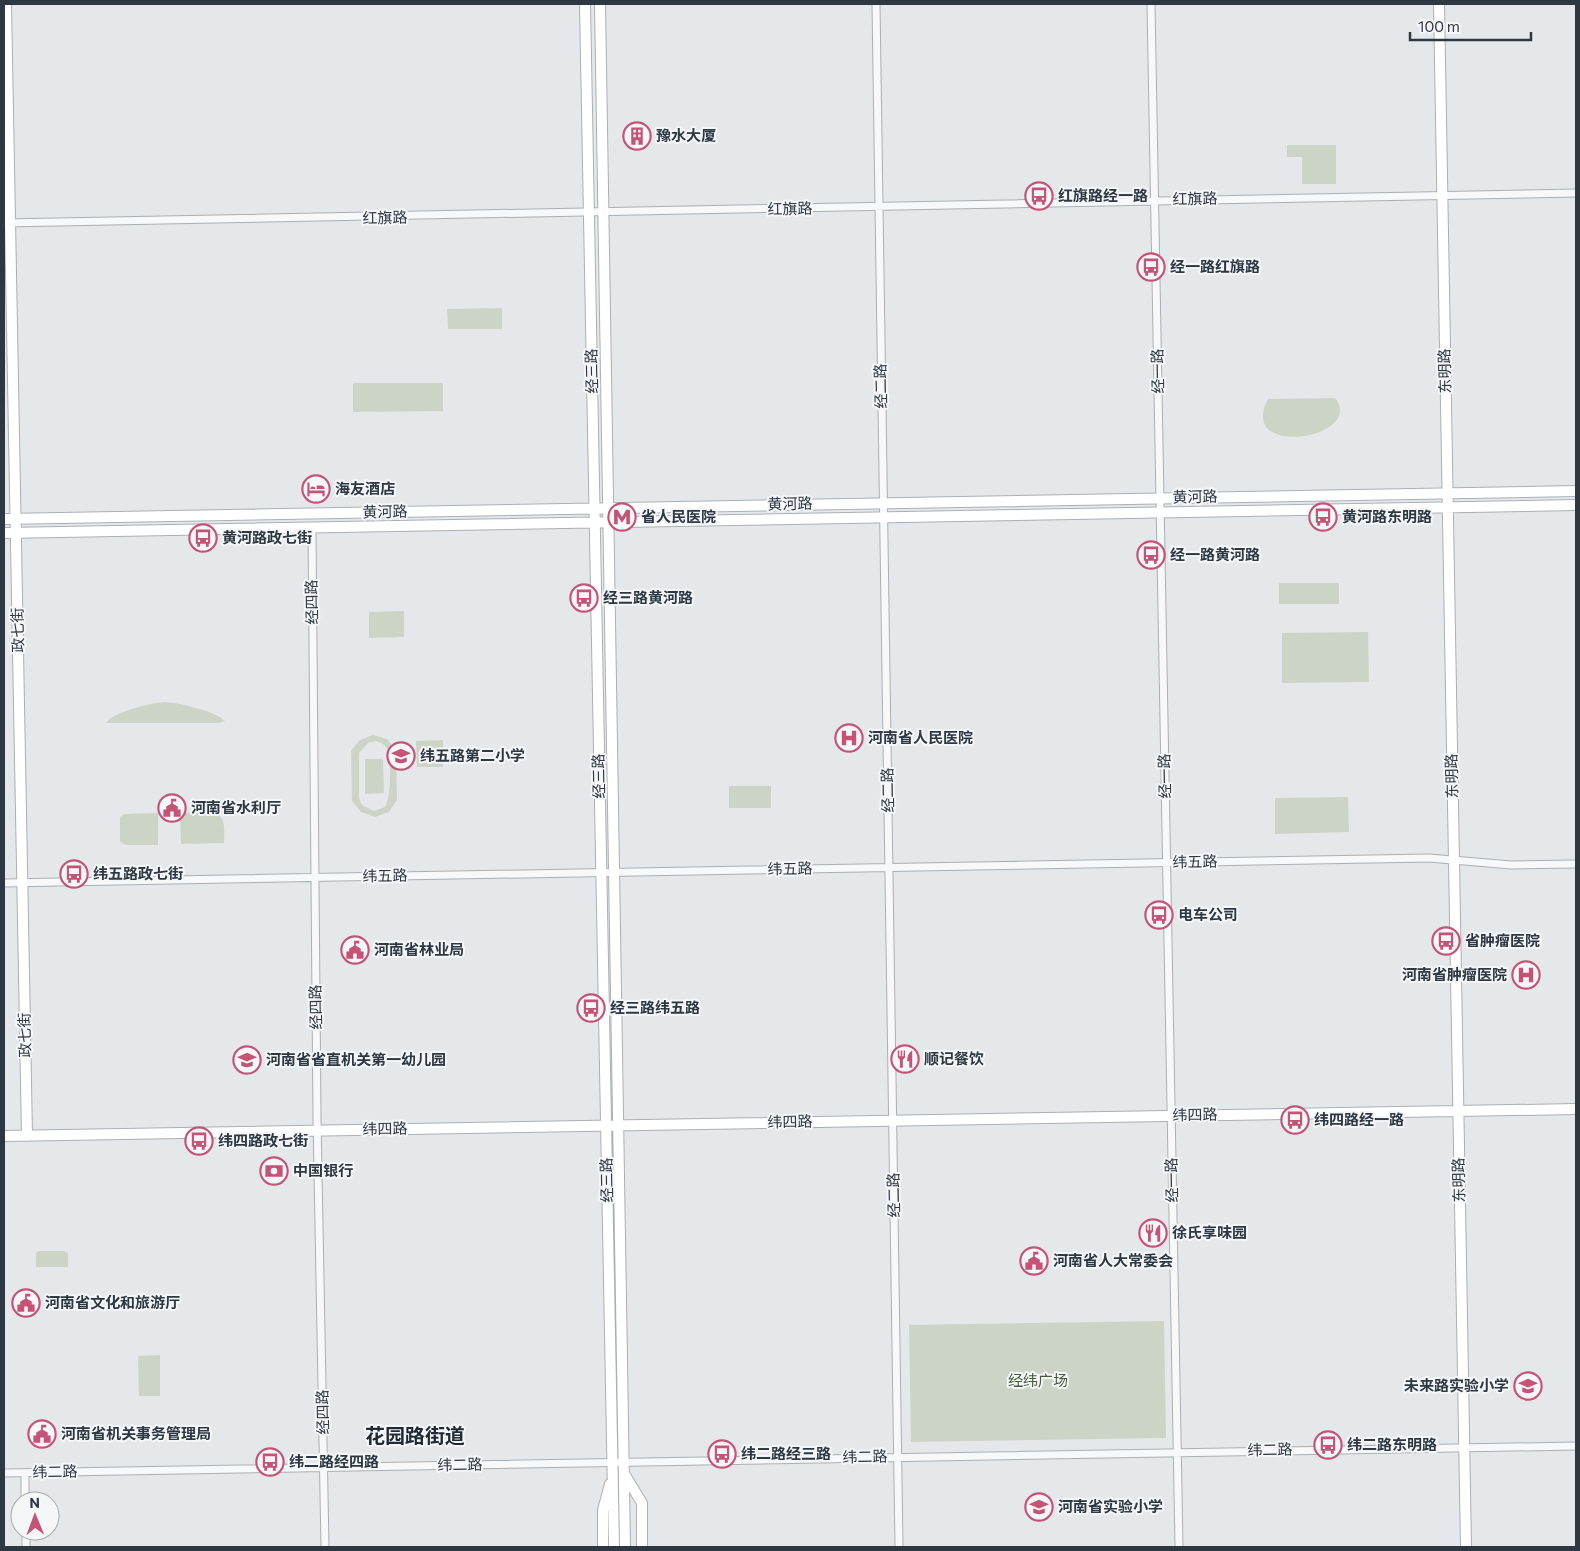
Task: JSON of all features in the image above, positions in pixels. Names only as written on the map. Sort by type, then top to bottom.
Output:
[{"type":"main road","name":"政七街","points":[[6,4],[7,223],[16,518],[27,1136]]},
{"type":"main road","name":"经三路","points":[[585,4],[614,1547]]},
{"type":"main road","name":"经三路","points":[[600,4],[626,1547]]},
{"type":"main road","name":"东明路","points":[[1439,4],[1466,1547]]},
{"type":"main road","name":"黄河路","points":[[4,519],[1576,491]]},
{"type":"main road","name":"黄河路","points":[[4,533],[1576,505]]},
{"type":"main road","name":"纬四路","points":[[4,1136],[1576,1109]]},
{"type":"main road","points":[[603,1547],[602,1510],[613,1474]]},
{"type":"main road","points":[[624,1474],[642,1503],[642,1547]]},
{"type":"street","name":"经二路","points":[[876,4],[899,1547]]},
{"type":"street","name":"经一路","points":[[1151,4],[1179,1547]]},
{"type":"street","name":"红旗路","points":[[7,223],[1576,193]]},
{"type":"street","name":"经四路","points":[[312,528],[317,1131],[325,1547]]},
{"type":"street","name":"纬五路","points":[[4,883],[1167,863],[1453,860],[1511,866],[1576,864]]},
{"type":"street","name":"纬二路","points":[[4,1473],[1178,1451],[1576,1446]]},
{"type":"street","points":[[25,1473],[26,1491]]},
{"type":"green space","points":[[1287,145],[1336,145],[1336,184],[1302,184],[1302,157],[1287,157]]},
{"type":"green space","points":[[502,308],[502,329],[448,329],[447,309]]},
{"type":"green space","points":[[353,383],[443,383],[443,411],[353,412]]},
{"type":"green space","points":[[1335,398],[1340,412],[1334,424],[1319,432],[1301,436],[1284,436],[1269,430],[1263,418],[1268,399]]},
{"type":"green space","points":[[1279,583],[1339,583],[1339,604],[1279,604]]},
{"type":"green space","points":[[404,611],[404,637],[369,638],[369,612]]},
{"type":"green space","points":[[1368,632],[1369,682],[1282,683],[1282,633]]},
{"type":"green space","points":[[165,702],[205,711],[225,721],[219,723],[106,723],[116,715],[124,712],[142,706]]},
{"type":"green space","points":[[373,735],[387,739],[396,750],[397,800],[389,812],[375,817],[361,812],[352,801],[351,751],[360,740]],"holes":[[[376,741],[382,743],[388,752],[390,786],[385,807],[374,811],[362,805],[359,798],[359,753],[368,743]]]},
{"type":"green space","points":[[443,740],[443,767],[417,767],[416,741]]},
{"type":"green space","points":[[365,759],[383,759],[384,793],[365,794]]},
{"type":"green space","points":[[729,786],[771,786],[771,808],[729,808]]},
{"type":"green space","points":[[1348,797],[1349,832],[1275,834],[1275,798]]},
{"type":"green space","points":[[214,812],[223,821],[224,843],[181,844],[180,813]]},
{"type":"green space","points":[[158,813],[158,845],[126,845],[120,842],[120,817],[125,814]]},
{"type":"green space","points":[[38,1251],[64,1251],[68,1253],[68,1267],[36,1267],[36,1253]]},
{"type":"green space","name":"经纬广场","points":[[1164,1321],[1166,1438],[911,1442],[909,1325]]},
{"type":"green space","points":[[160,1355],[160,1396],[139,1396],[138,1356]]},
{"type":"place","name":"豫水大厦","points":[[637,136]]},
{"type":"place","name":"红旗路经一路","points":[[1039,196]]},
{"type":"place","name":"经一路红旗路","points":[[1151,267]]},
{"type":"place","name":"海友酒店","points":[[316,489]]},
{"type":"place","name":"省人民医院","points":[[622,517]]},
{"type":"place","name":"黄河路东明路","points":[[1323,517]]},
{"type":"place","name":"黄河路政七街","points":[[203,538]]},
{"type":"place","name":"经一路黄河路","points":[[1151,555]]},
{"type":"place","name":"经三路黄河路","points":[[584,598]]},
{"type":"place","name":"河南省人民医院","points":[[849,738]]},
{"type":"place","name":"纬五路第二小学","points":[[401,756]]},
{"type":"place","name":"河南省水利厅","points":[[172,808]]},
{"type":"place","name":"纬五路政七街","points":[[74,874]]},
{"type":"place","name":"电车公司","points":[[1159,915]]},
{"type":"place","name":"省肿瘤医院","points":[[1446,941]]},
{"type":"place","name":"河南省林业局","points":[[355,950]]},
{"type":"place","name":"河南省肿瘤医院","points":[[1526,975]]},
{"type":"place","name":"经三路纬五路","points":[[591,1008]]},
{"type":"place","name":"顺记餐饮","points":[[905,1059]]},
{"type":"place","name":"河南省省直机关第一幼儿园","points":[[247,1060]]},
{"type":"place","name":"纬四路经一路","points":[[1295,1120]]},
{"type":"place","name":"纬四路政七街","points":[[199,1141]]},
{"type":"place","name":"中国银行","points":[[274,1171]]},
{"type":"place","name":"徐氏享味园","points":[[1153,1233]]},
{"type":"place","name":"河南省人大常委会","points":[[1034,1261]]},
{"type":"place","name":"河南省文化和旅游厅","points":[[26,1303]]},
{"type":"place","name":"未来路实验小学","points":[[1528,1386]]},
{"type":"place","name":"河南省机关事务管理局","points":[[42,1434]]},
{"type":"place","name":"纬二路东明路","points":[[1328,1445]]},
{"type":"place","name":"纬二路经三路","points":[[722,1454]]},
{"type":"place","name":"纬二路经四路","points":[[270,1462]]},
{"type":"place","name":"河南省实验小学","points":[[1039,1507]]},
{"type":"district","name":"花园路街道","points":[[415,1436]]}]
